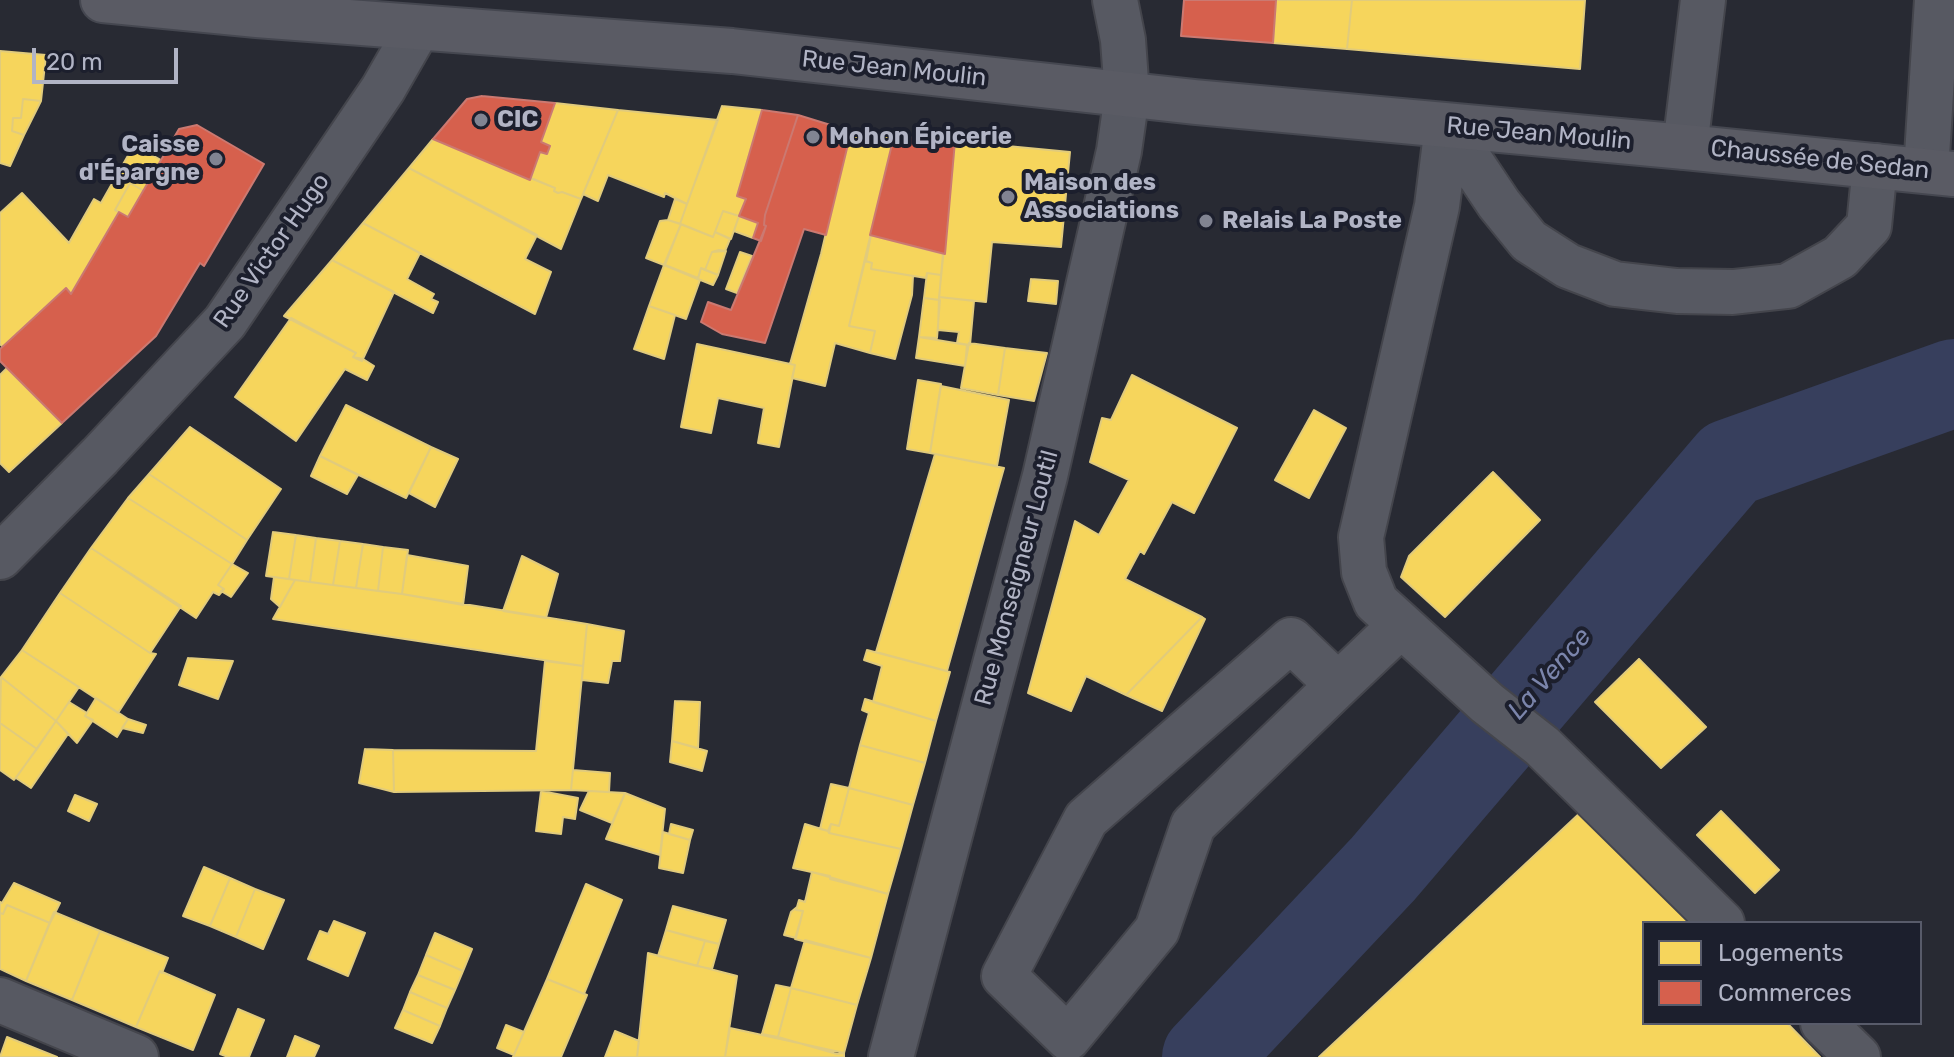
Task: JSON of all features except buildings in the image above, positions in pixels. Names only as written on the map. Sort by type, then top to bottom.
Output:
[{"type":"main road","name":"Rue Jean Moulin","points":[[121,1],[418,28],[732,51],[1127,95],[1685,147]]},
{"type":"main road","name":"Chaussée de Sedan","points":[[1685,147],[1940,173]]},
{"type":"street","name":"Rue Monseigneur Loutil","points":[[896,1053],[1045,476],[1119,151],[1127,95],[1123,40],[1115,0]]},
{"type":"street","points":[[1685,147],[1703,0]]},
{"type":"street","points":[[1937,0],[1940,173]]},
{"type":"street","name":"Rue Victor Hugo","points":[[0,557],[225,322],[383,89],[418,28]]},
{"type":"street","points":[[1447,126],[1499,204],[1529,241],[1568,266],[1615,284],[1677,291],[1733,292],[1788,286],[1840,257],[1869,226],[1875,166]]},
{"type":"street","points":[[1447,126],[1437,206],[1361,537],[1364,572],[1376,602],[1487,703],[1542,746],[1720,921]]},
{"type":"street","points":[[1338,685],[1291,640],[1086,819],[1004,976],[1068,1038],[1157,930],[1193,825],[1401,625]]},
{"type":"street","points":[[0,1000],[136,1057]]},
{"type":"street","points":[[1825,1025],[1858,1057]]},
{"type":"waterway","name":"La Vence","points":[[1206,1057],[1383,869],[1730,463],[1954,383]]},
{"type":"place","name":"CIC","points":[[481,120]]},
{"type":"place","name":"Mohon Épicerie","points":[[813,137]]},
{"type":"place","name":"Caisse d'Épargne","points":[[216,159]]},
{"type":"place","name":"Maison des Associations","points":[[1008,197]]},
{"type":"place","name":"Relais La Poste","points":[[1206,221]]}]
